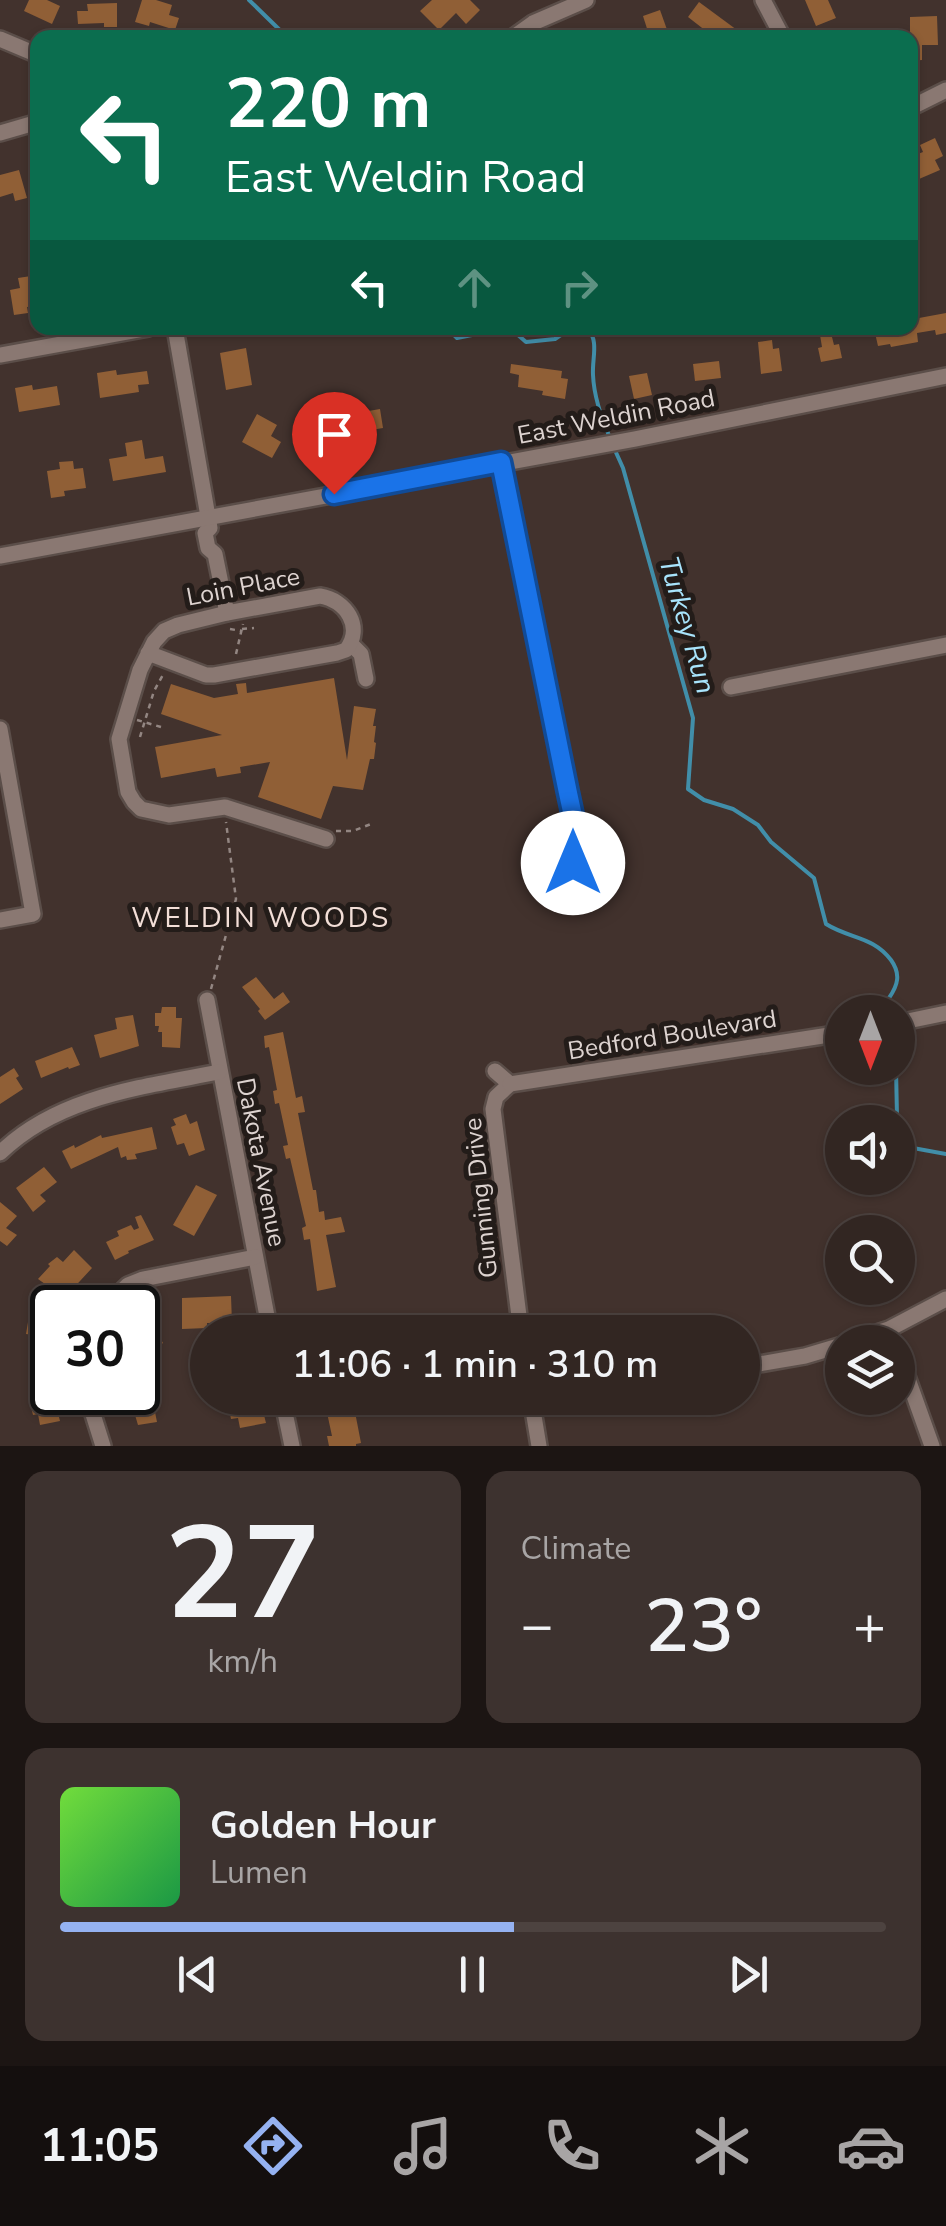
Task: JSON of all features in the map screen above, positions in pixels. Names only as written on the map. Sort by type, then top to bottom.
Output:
[{"type":"street","points":[[523,30],[586,0]]},
{"type":"street","points":[[763,0],[779,30]]},
{"type":"street","points":[[0,39],[30,52]]},
{"type":"street","points":[[918,104],[946,90]]},
{"type":"street","points":[[0,133],[30,124]]},
{"type":"street","points":[[0,354],[109,335]]},
{"type":"street","points":[[177,335],[209,523],[216,530],[219,547],[215,554],[228,621]]},
{"type":"street","name":"East Weldin Road","points":[[0,556],[209,523],[946,376]]},
{"type":"street","points":[[501,462],[575,820],[573,863]]},
{"type":"street","name":"Loin Place","points":[[148,653],[164,631],[178,624],[228,621],[320,596],[346,608],[354,636],[351,644]]},
{"type":"street","points":[[329,835],[224,807],[169,816],[142,809],[128,792],[120,739],[148,653],[214,675],[337,653],[351,644],[360,654],[366,679]]},
{"type":"street","points":[[732,687],[946,645]]},
{"type":"street","points":[[0,729],[34,914],[0,920]]},
{"type":"street","name":"Dakota Avenue","points":[[207,1000],[267,1315]]},
{"type":"street","points":[[915,1020],[946,1013]]},
{"type":"street","name":"Bedford Boulevard","points":[[510,1084],[825,1036]]},
{"type":"street","points":[[495,1071],[510,1084]]},
{"type":"street","points":[[0,1153],[40,1122],[90,1100],[219,1072]]},
{"type":"street","name":"Gunning Drive","points":[[510,1084],[496,1098],[493,1109],[519,1315]]},
{"type":"street","points":[[128,1285],[143,1278],[255,1256]]},
{"type":"street","points":[[908,1325],[946,1299]]},
{"type":"street","points":[[760,1364],[825,1350]]},
{"type":"street","points":[[915,1399],[932,1446]]},
{"type":"street","points":[[93,1415],[103,1446]]},
{"type":"street","points":[[286,1415],[292,1446]]},
{"type":"street","points":[[534,1415],[539,1446]]},
{"type":"path","points":[[236,654],[245,618]]},
{"type":"path","points":[[228,621],[242,630],[254,628]]},
{"type":"path","points":[[136,719],[161,728]]},
{"type":"path","points":[[207,1000],[236,899],[224,807]]},
{"type":"path","points":[[329,835],[371,824]]},
{"type":"building","points":[[29,0],[47,0],[60,6],[52,24],[24,11]]},
{"type":"building","points":[[142,0],[172,5],[169,15],[179,18],[175,30],[135,22]]},
{"type":"building","points":[[432,0],[470,0],[480,10],[466,24],[456,13],[439,30],[420,11]]},
{"type":"building","points":[[805,0],[828,0],[836,18],[816,26]]},
{"type":"building","points":[[699,2],[737,30],[705,30],[688,17]]},
{"type":"building","points":[[117,3],[117,27],[78,24],[77,11],[88,11],[87,4]]},
{"type":"building","points":[[660,10],[667,30],[647,30],[643,16]]},
{"type":"building","points":[[937,16],[938,45],[922,45],[922,60],[918,60],[918,30],[910,30],[910,17]]},
{"type":"building","points":[[935,138],[943,156],[935,160],[940,170],[918,179],[918,154],[923,152],[920,145]]},
{"type":"building","points":[[19,170],[27,198],[15,201],[13,193],[0,197],[0,175]]},
{"type":"building","points":[[30,276],[30,307],[28,313],[14,315],[10,290],[20,288],[18,278]]},
{"type":"building","points":[[918,312],[919,318],[946,313],[946,333],[936,335],[935,330],[918,333]]},
{"type":"building","points":[[820,335],[832,335],[834,345],[839,344],[842,358],[821,362],[818,348],[822,347]]},
{"type":"building","points":[[875,335],[917,335],[918,342],[878,346]]},
{"type":"building","points":[[772,340],[773,349],[779,348],[782,371],[761,374],[758,342]]},
{"type":"building","points":[[246,348],[252,385],[226,390],[220,353]]},
{"type":"building","points":[[719,361],[721,378],[695,381],[693,364]]},
{"type":"building","points":[[511,364],[562,371],[561,378],[568,379],[565,399],[518,387],[519,375],[510,373]]},
{"type":"building","points":[[116,370],[117,375],[147,371],[149,384],[138,385],[139,392],[100,398],[97,373]]},
{"type":"building","points":[[647,373],[652,395],[634,399],[629,376]]},
{"type":"building","points":[[32,385],[33,390],[57,386],[60,405],[19,412],[15,388]]},
{"type":"building","points":[[380,409],[383,428],[326,442],[322,419]]},
{"type":"building","points":[[257,414],[277,425],[271,436],[281,442],[272,458],[242,442]]},
{"type":"building","points":[[142,440],[145,459],[163,456],[166,472],[113,481],[109,459],[127,456],[125,443]]},
{"type":"building","points":[[73,461],[74,469],[83,468],[86,488],[64,491],[65,496],[51,498],[47,471],[60,469],[59,462]]},
{"type":"building","points":[[334,678],[347,760],[354,706],[376,709],[376,743],[363,790],[333,786],[321,819],[258,797],[270,762],[240,767],[241,773],[217,777],[215,768],[161,778],[155,747],[222,735],[161,714],[171,684],[214,698],[238,694],[236,684],[246,683],[247,693]]},
{"type":"building","points":[[256,977],[274,999],[283,992],[290,1002],[265,1020],[242,987]]},
{"type":"building","points":[[162,1007],[176,1007],[176,1018],[182,1018],[180,1048],[162,1047],[162,1032],[155,1026],[155,1013],[161,1013]]},
{"type":"building","points":[[133,1015],[139,1046],[100,1058],[94,1035],[117,1029],[115,1018]]},
{"type":"building","points":[[283,1032],[296,1098],[302,1096],[305,1112],[298,1113],[319,1212],[324,1211],[325,1220],[341,1217],[345,1232],[326,1235],[336,1287],[317,1291],[310,1239],[304,1240],[302,1228],[306,1226],[290,1158],[286,1159],[283,1146],[288,1145],[279,1103],[275,1104],[273,1091],[277,1090],[269,1047],[265,1048],[264,1036]]},
{"type":"building","points":[[72,1047],[80,1065],[41,1078],[35,1061]]},
{"type":"building","points":[[14,1068],[23,1089],[0,1104],[0,1077]]},
{"type":"building","points":[[186,1114],[190,1124],[197,1121],[205,1150],[189,1156],[184,1143],[177,1145],[171,1127],[176,1125],[173,1119]]},
{"type":"building","points":[[152,1127],[157,1149],[135,1154],[137,1159],[121,1158],[118,1147],[71,1169],[62,1151],[101,1135],[102,1138]]},
{"type":"building","points":[[44,1167],[57,1182],[40,1195],[46,1201],[33,1212],[16,1188]]},
{"type":"building","points":[[196,1185],[217,1195],[194,1236],[173,1225]]},
{"type":"building","points":[[0,1202],[17,1216],[6,1228],[17,1235],[7,1246],[0,1241]]},
{"type":"building","points":[[141,1215],[154,1240],[115,1260],[106,1242],[131,1225],[134,1230],[139,1228],[135,1217]]},
{"type":"building","points":[[74,1250],[92,1268],[76,1285],[46,1285],[38,1279],[57,1257],[63,1262]]},
{"type":"building","points":[[231,1296],[232,1315],[190,1315],[190,1329],[182,1329],[182,1298]]},
{"type":"building","points":[[38,1415],[58,1415],[60,1421],[40,1425]]},
{"type":"building","points":[[135,1415],[156,1415],[157,1422],[138,1425]]},
{"type":"building","points":[[230,1415],[264,1415],[266,1423],[240,1428],[238,1418],[231,1419]]},
{"type":"building","points":[[328,1415],[356,1415],[361,1443],[329,1446],[327,1436],[332,1436]]},
{"type":"waterway","name":"Turkey Run","points":[[249,0],[280,30]]},
{"type":"waterway","name":"Turkey Run","points":[[454,335],[472,335]]},
{"type":"waterway","name":"Turkey Run","points":[[518,335],[526,342],[561,335]]},
{"type":"waterway","name":"Turkey Run","points":[[591,335],[595,392],[611,440]]},
{"type":"waterway","name":"Turkey Run","points":[[614,448],[623,468],[693,718],[688,789],[758,825],[771,842],[814,878],[826,924],[869,942],[894,965],[896,984],[890,995]]},
{"type":"waterway","name":"Turkey Run","points":[[896,1085],[897,1117],[913,1148],[946,1154]]},
{"type":"district","name":"WELDIN WOODS","points":[[261,917]]},
{"type":"route","points":[[334,494],[501,462],[575,820],[573,863]]}]
